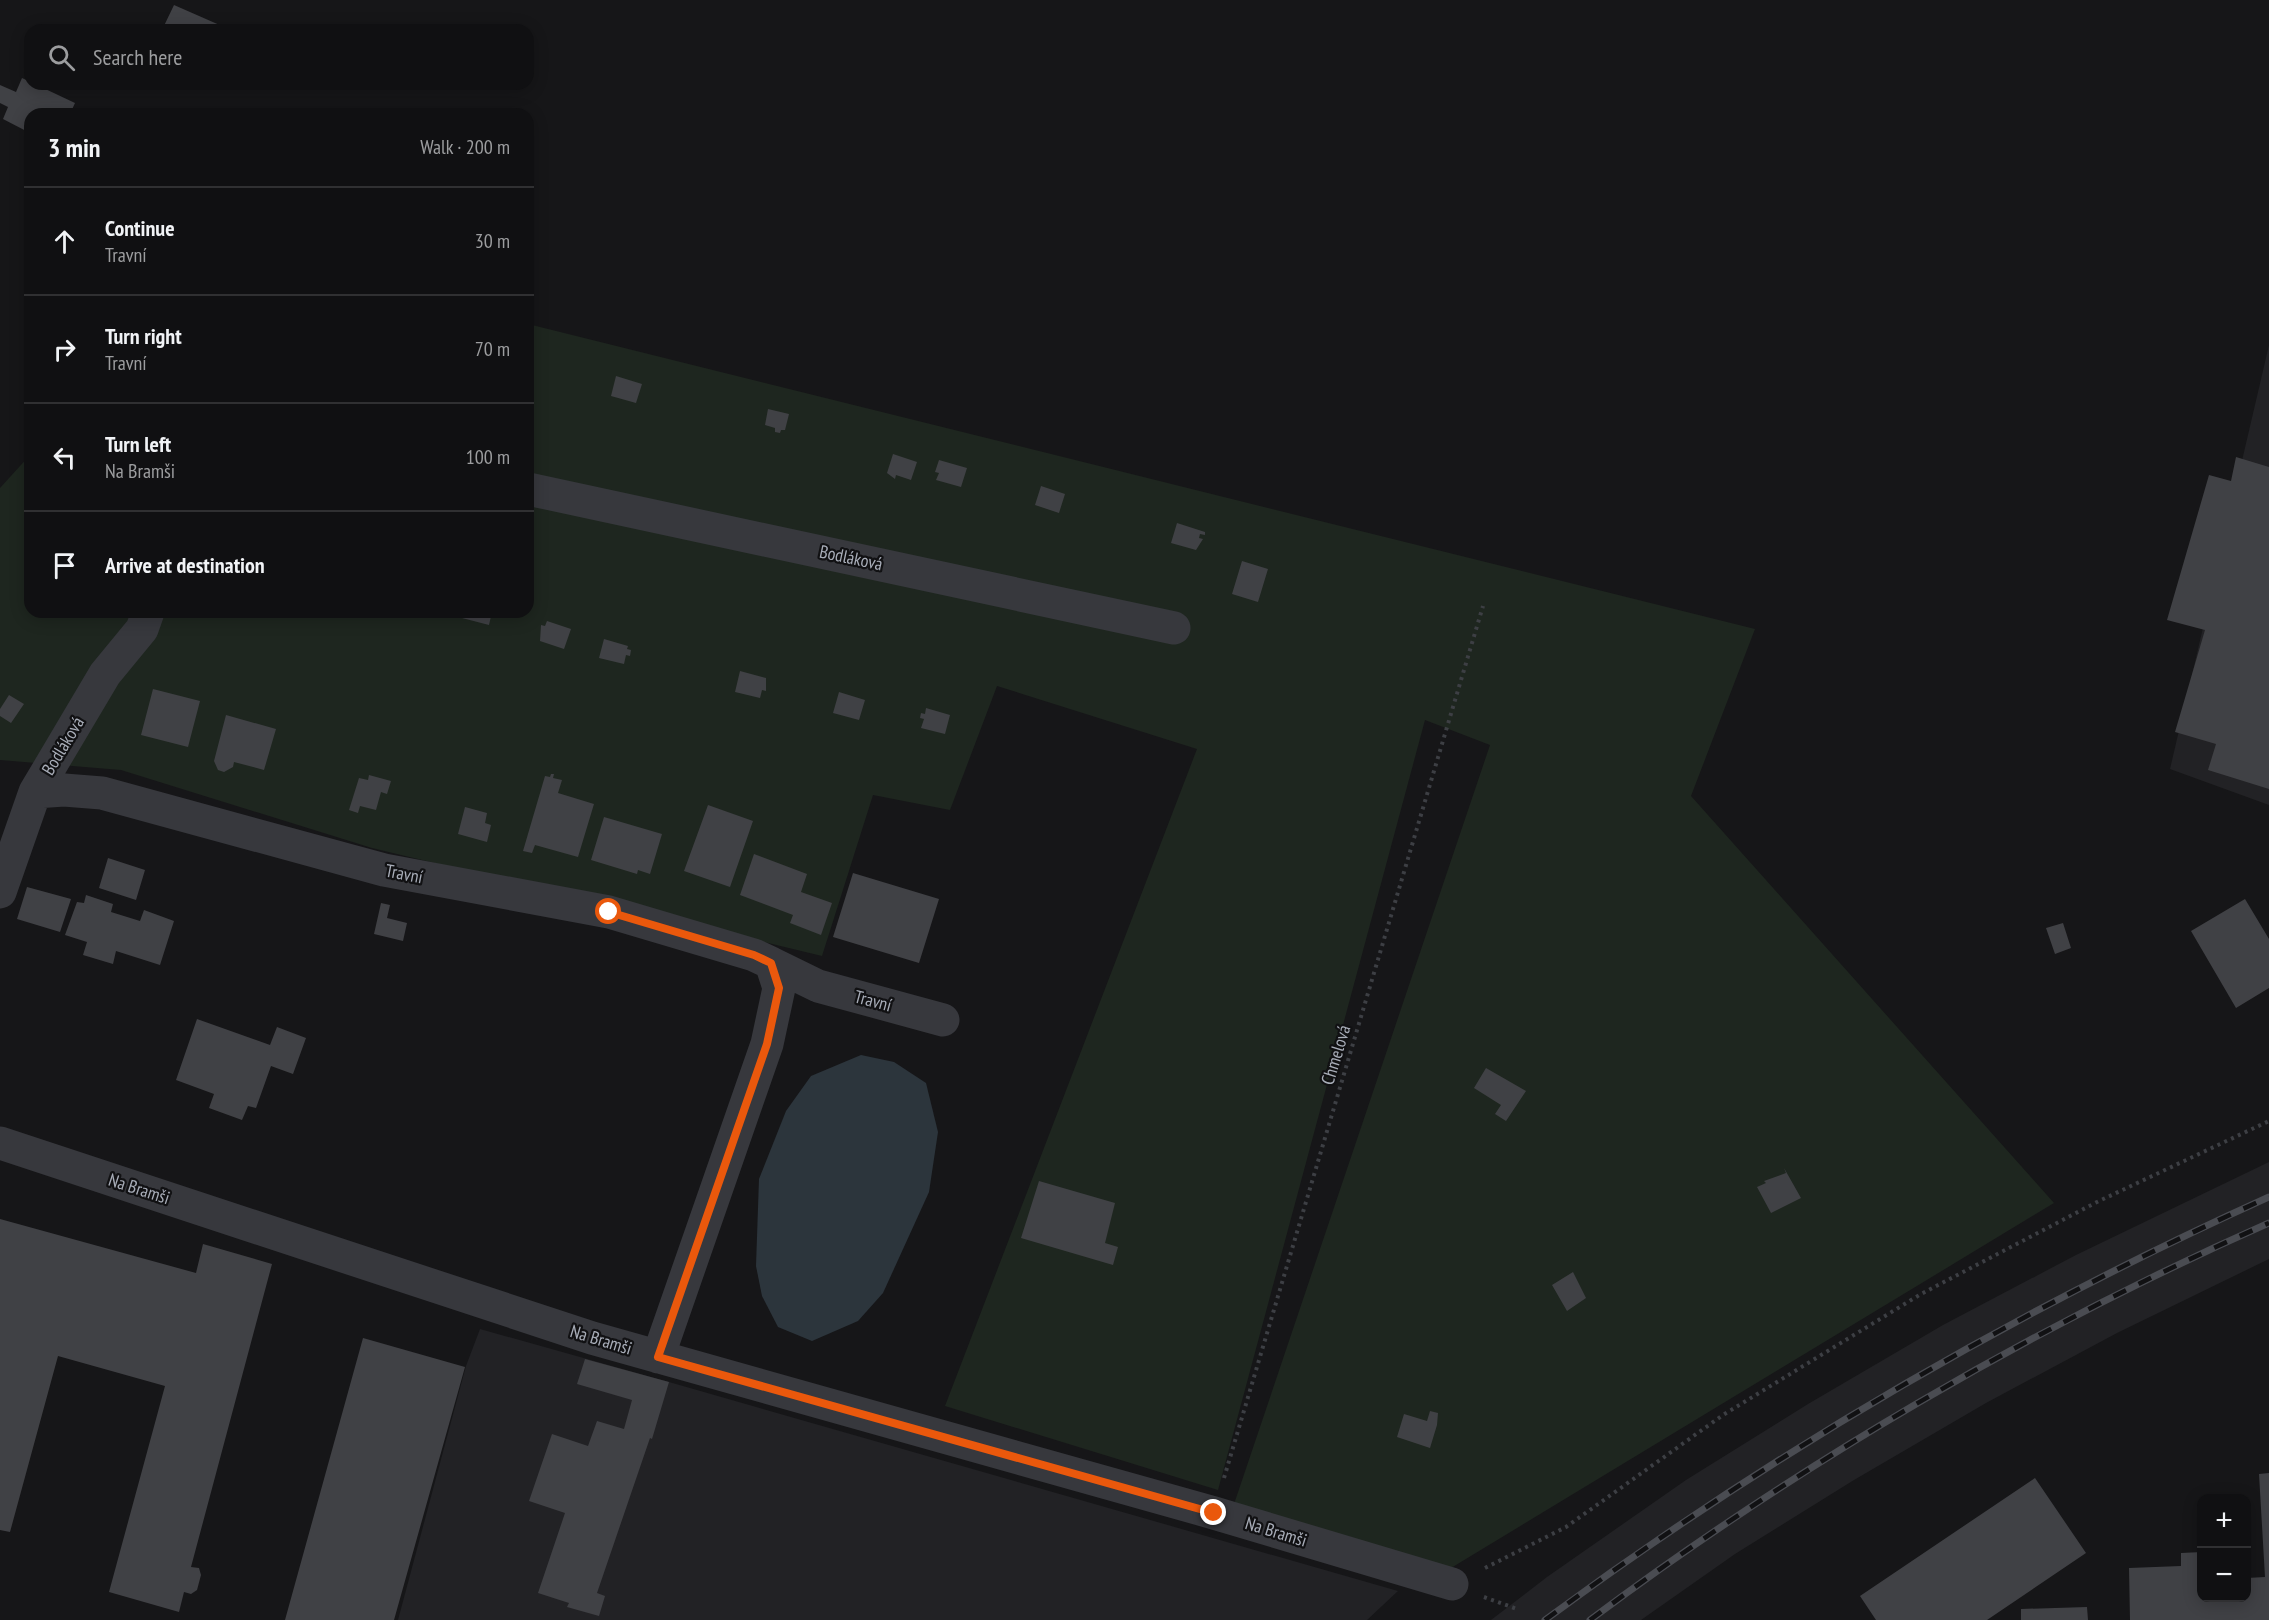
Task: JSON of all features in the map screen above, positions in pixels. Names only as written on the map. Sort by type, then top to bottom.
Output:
[{"type":"street","name":"Bodláková","points":[[534,490],[1174,628]]},
{"type":"street","name":"Bodláková","points":[[0,892],[35,792],[105,674],[142,629],[146,618]]},
{"type":"street","name":"Travní","points":[[35,792],[64,790],[102,793],[384,870],[609,912],[754,955],[818,986],[943,1020]]},
{"type":"street","points":[[658,1357],[767,1044],[779,988],[771,963]]},
{"type":"street","name":"Na Bramši","points":[[0,1143],[592,1338],[1214,1513],[1452,1584]]},
{"type":"path","name":"Chmelová","points":[[1214,1513],[1483,606]]},
{"type":"path","points":[[1452,1584],[1566,1527],[1723,1415],[1921,1294],[2097,1203],[2269,1121]]},
{"type":"shaded area","points":[[534,325],[1755,629],[1691,796],[2054,1203],[1451,1568],[1232,1510],[1490,745],[1425,720],[1218,1490],[945,1406],[1197,749],[997,686],[950,810],[873,795],[822,956],[372,848],[121,770],[0,760],[0,488],[24,462],[24,618],[534,618]]},
{"type":"shaded area","points":[[2269,345],[2269,805],[2170,769]]},
{"type":"shaded area","points":[[861,1055],[894,1062],[926,1083],[938,1132],[929,1192],[883,1293],[858,1321],[812,1341],[778,1327],[762,1296],[756,1266],[759,1179],[786,1111],[811,1076]]},
{"type":"shaded area","points":[[2269,1162],[2269,1259],[2117,1333],[1986,1403],[1854,1480],[1735,1554],[1641,1620],[1491,1620],[1547,1577],[1686,1480],[1808,1404],[1943,1325],[2076,1255]]},
{"type":"shaded area","points":[[480,1329],[1398,1591],[1367,1620],[398,1620],[466,1366]]},
{"type":"building","points":[[174,5],[217,24],[165,24]]},
{"type":"building","points":[[22,78],[24,79],[24,90],[47,90],[75,103],[73,108],[24,108],[24,130],[3,119],[8,107],[0,103],[0,85],[16,92]]},
{"type":"building","points":[[616,376],[642,384],[636,403],[611,396]]},
{"type":"building","points":[[768,409],[789,414],[785,430],[781,430],[780,433],[775,432],[775,428],[765,425]]},
{"type":"building","points":[[893,454],[917,462],[911,480],[896,475],[895,479],[887,473]]},
{"type":"building","points":[[2236,457],[2269,467],[2269,789],[2208,770],[2216,744],[2175,732],[2205,630],[2167,620],[2209,475],[2231,481]]},
{"type":"building","points":[[939,460],[967,468],[961,487],[936,480],[939,473],[935,472]]},
{"type":"building","points":[[1041,486],[1065,494],[1059,513],[1035,505]]},
{"type":"building","points":[[1177,523],[1205,532],[1205,535],[1200,534],[1199,538],[1203,539],[1196,550],[1171,543]]},
{"type":"building","points":[[1242,561],[1268,569],[1258,602],[1232,594]]},
{"type":"building","points":[[462,618],[491,618],[489,625]]},
{"type":"building","points":[[547,621],[571,629],[564,649],[540,641],[541,625],[545,626]]},
{"type":"building","points":[[604,639],[628,646],[627,649],[631,650],[630,656],[626,655],[624,664],[599,658]]},
{"type":"building","points":[[740,671],[766,678],[766,691],[762,690],[760,698],[735,692]]},
{"type":"building","points":[[153,689],[200,701],[188,747],[141,735]]},
{"type":"building","points":[[839,692],[865,700],[859,720],[833,713]]},
{"type":"building","points":[[9,695],[24,704],[11,723],[0,716],[0,709]]},
{"type":"building","points":[[926,708],[950,715],[945,734],[921,728],[924,719],[920,718],[921,713],[925,714]]},
{"type":"building","points":[[226,715],[276,729],[264,770],[234,762],[233,767],[224,772],[218,770],[214,761]]},
{"type":"building","points":[[554,774],[553,778],[562,780],[558,793],[594,804],[578,857],[535,845],[532,853],[523,851],[545,776],[550,777]]},
{"type":"building","points":[[369,775],[391,781],[387,794],[381,792],[376,810],[360,806],[358,813],[349,810],[359,778],[368,780]]},
{"type":"building","points":[[708,805],[753,821],[730,887],[684,871]]},
{"type":"building","points":[[465,807],[487,813],[485,823],[491,825],[487,842],[458,834]]},
{"type":"building","points":[[604,817],[662,834],[650,874],[638,870],[637,874],[591,860]]},
{"type":"building","points":[[754,854],[807,874],[801,892],[832,903],[821,935],[790,923],[793,915],[740,895]]},
{"type":"building","points":[[108,858],[145,870],[136,900],[99,888]]},
{"type":"building","points":[[853,873],[939,899],[919,963],[833,937]]},
{"type":"building","points":[[27,887],[71,899],[60,932],[17,919]]},
{"type":"building","points":[[86,895],[113,904],[111,912],[140,921],[144,910],[174,921],[160,965],[116,951],[113,964],[83,955],[87,942],[65,935],[77,902],[84,903]]},
{"type":"building","points":[[2245,899],[2269,939],[2269,988],[2236,1008],[2191,931]]},
{"type":"building","points":[[381,903],[390,905],[387,918],[407,923],[403,941],[374,934]]},
{"type":"building","points":[[2063,923],[2071,948],[2055,954],[2046,928]]},
{"type":"building","points":[[197,1019],[270,1045],[277,1027],[306,1038],[293,1074],[271,1066],[256,1108],[248,1106],[242,1120],[209,1108],[214,1094],[176,1080]]},
{"type":"building","points":[[1486,1068],[1526,1091],[1506,1121],[1495,1114],[1501,1105],[1474,1088]]},
{"type":"building","points":[[1784,1168],[1801,1198],[1771,1213],[1757,1187],[1766,1183],[1764,1181],[1786,1173]]},
{"type":"building","points":[[1039,1181],[1115,1203],[1105,1243],[1118,1247],[1113,1265],[1021,1238]]},
{"type":"building","points":[[0,1219],[196,1273],[203,1244],[272,1264],[191,1567],[199,1568],[201,1575],[197,1590],[191,1594],[184,1592],[179,1612],[109,1592],[165,1386],[58,1356],[10,1532],[0,1530]]},
{"type":"building","points":[[1573,1272],[1586,1298],[1567,1311],[1552,1285]]},
{"type":"building","points":[[363,1338],[465,1367],[394,1620],[285,1620]]},
{"type":"building","points":[[585,1359],[669,1382],[652,1439],[650,1438],[597,1593],[605,1596],[599,1616],[567,1607],[569,1603],[538,1593],[565,1513],[529,1501],[552,1434],[588,1446],[597,1421],[624,1429],[632,1400],[577,1384]]},
{"type":"building","points":[[1430,1411],[1438,1413],[1430,1448],[1397,1437],[1404,1414],[1427,1421]]},
{"type":"building","points":[[2269,1473],[2269,1620],[2130,1620],[2129,1568],[2181,1566],[2181,1553],[2197,1552],[2197,1602],[2251,1602],[2251,1578],[2265,1577],[2259,1474]]},
{"type":"building","points":[[2035,1478],[2086,1553],[1987,1620],[1876,1620],[1860,1596]]},
{"type":"building","points":[[2087,1607],[2088,1620],[2021,1620],[2021,1609]]},
{"type":"railway","points":[[1545,1620],[1717,1500],[1896,1389],[2080,1288],[2269,1197]]},
{"type":"railway","points":[[1590,1620],[1750,1508],[1833,1454],[1918,1403],[2092,1307],[2269,1223]]},
{"type":"route","points":[[609,912],[754,955],[771,963],[779,988],[767,1044],[658,1357],[1214,1513]]}]
